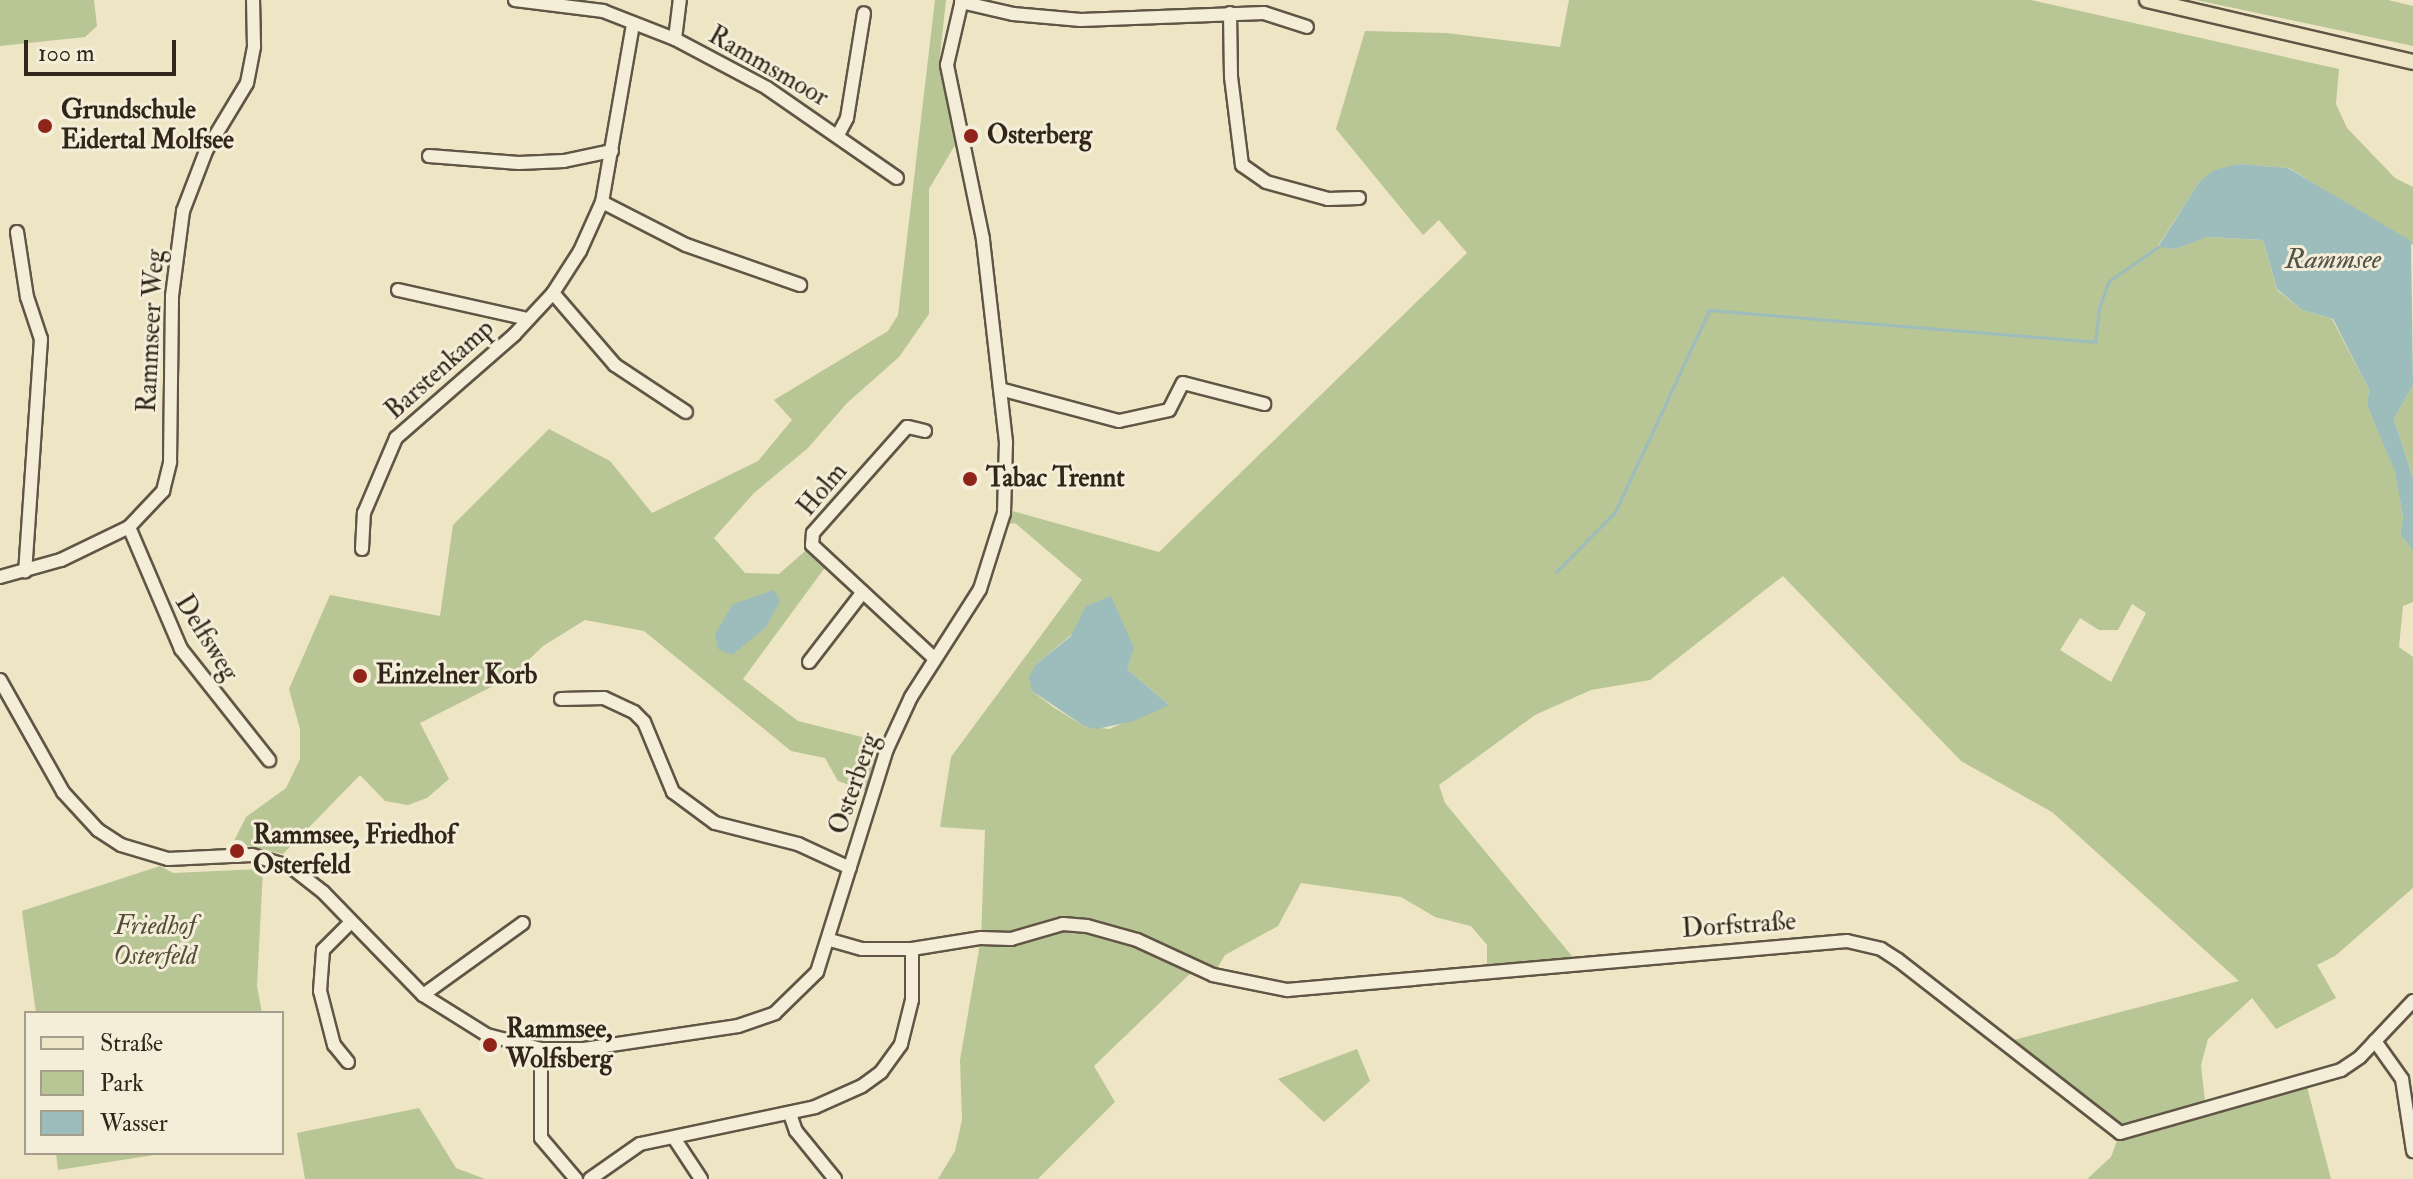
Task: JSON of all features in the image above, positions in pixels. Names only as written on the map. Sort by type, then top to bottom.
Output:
[{"type":"main road","points":[[2147,0],[2413,62]]},
{"type":"street","name":"Rammseer Weg","points":[[0,577],[25,571],[129,527],[152,507],[168,474],[172,296],[183,211],[206,151],[247,83],[254,46],[253,0]]},
{"type":"street","name":"Rammsmoor","points":[[515,0],[604,5],[633,25],[675,39],[767,88],[897,178]]},
{"type":"street","name":"Rammsmoor","points":[[675,39],[680,0]]},
{"type":"street","points":[[962,1],[1013,14],[1081,20],[1230,13],[1287,17],[1307,27]]},
{"type":"street","name":"Osterberg","points":[[0,680],[63,792],[98,830],[121,845],[181,861],[252,855],[273,860],[303,875],[423,995],[487,1035],[541,1049],[584,1049],[758,1020],[805,987],[830,940],[887,749],[934,658],[980,589],[998,541],[1007,479],[1000,389],[980,220],[947,65],[962,1]]},
{"type":"street","name":"Rammsmoor","points":[[838,135],[847,118],[864,13]]},
{"type":"street","points":[[1230,13],[1242,165],[1250,175],[1278,185],[1328,199],[1359,198]]},
{"type":"street","name":"Barstenkamp","points":[[362,549],[364,513],[396,438],[553,293],[602,202],[633,25]]},
{"type":"street","points":[[429,156],[519,163],[564,161],[612,151]]},
{"type":"street","points":[[602,202],[686,245],[800,285]]},
{"type":"street","points":[[17,232],[27,297],[41,339],[25,571]]},
{"type":"street","name":"Barstenkamp","points":[[398,290],[528,319]]},
{"type":"street","points":[[553,293],[615,365],[686,412]]},
{"type":"street","points":[[1000,389],[1119,421],[1169,410],[1183,383],[1264,404]]},
{"type":"street","name":"Holm","points":[[925,431],[907,427],[813,533],[817,552],[934,658]]},
{"type":"street","name":"Delfsweg","points":[[129,527],[181,649],[269,760]]},
{"type":"street","points":[[809,662],[863,592]]},
{"type":"street","points":[[561,699],[604,698],[634,712],[644,722],[673,792],[715,823],[798,844],[850,868]]},
{"type":"street","points":[[348,1062],[334,1045],[320,991],[323,950],[350,923]]},
{"type":"street","points":[[423,995],[523,923]]},
{"type":"street","name":"Dorfstraße","points":[[912,949],[981,938],[1011,939],[1063,924],[1087,926],[1137,940],[1213,975],[1287,990],[1657,954],[1860,943],[1898,960],[2120,1133],[2306,1083],[2341,1070],[2375,1041],[2413,1001]]},
{"type":"street","points":[[590,1179],[630,1148],[790,1114],[862,1086],[892,1059],[908,1023],[912,949],[862,949],[830,940]]},
{"type":"street","points":[[2375,1041],[2402,1079],[2413,1151]]},
{"type":"street","points":[[541,1049],[541,1138],[576,1179]]},
{"type":"street","points":[[790,1114],[796,1131],[835,1179]]},
{"type":"street","points":[[674,1138],[701,1179]]},
{"type":"green space","points":[[0,0],[94,0],[97,26],[85,37],[0,46]]},
{"type":"green space","points":[[935,0],[946,0],[939,65],[955,145],[929,189],[929,314],[899,357],[847,403],[808,448],[754,493],[714,538],[745,573],[779,574],[812,545],[829,562],[743,679],[798,721],[890,744],[872,793],[838,781],[825,758],[791,751],[644,631],[585,620],[543,646],[511,677],[420,723],[449,779],[427,798],[408,805],[385,801],[360,775],[283,854],[248,846],[230,849],[246,817],[286,788],[300,759],[300,729],[289,689],[330,595],[440,616],[453,525],[549,429],[610,461],[652,513],[758,461],[792,420],[774,400],[888,331],[898,315]]},
{"type":"green space","points":[[1569,0],[2031,0],[2339,69],[2336,104],[2347,128],[2395,178],[2413,187],[2413,245],[2289,168],[2239,164],[2199,182],[2158,246],[2175,249],[2206,237],[2263,240],[2277,290],[2302,310],[2332,319],[2369,390],[2367,405],[2395,471],[2403,518],[2400,534],[2413,551],[2413,602],[2403,606],[2399,647],[2413,657],[2413,888],[2335,956],[2317,965],[2336,998],[2276,1029],[2252,998],[2208,1039],[2201,1065],[2206,1110],[2306,1083],[2331,1179],[2087,1179],[2111,1157],[2120,1133],[2002,1043],[2239,981],[2052,812],[1961,761],[1783,576],[1650,680],[1591,690],[1535,715],[1439,785],[1445,803],[1576,961],[1487,971],[1487,945],[1471,926],[1435,917],[1401,897],[1301,883],[1278,926],[1225,955],[1213,975],[1196,968],[1094,1066],[1115,1102],[1038,1179],[938,1179],[955,1151],[962,1120],[960,1060],[981,938],[985,830],[940,827],[951,757],[1082,580],[1015,523],[1009,524],[1012,511],[1159,552],[1467,253],[1439,220],[1423,235],[1336,129],[1365,31],[1446,33],[1560,47]],"holes":[[[2132,604],[2146,613],[2111,682],[2060,650],[2080,618],[2099,630],[2118,630]],[[1071,635],[1127,669],[1168,704],[1109,729],[1084,726],[1053,707],[1032,691],[1035,665]]]},
{"type":"green space","points":[[2196,0],[2388,0],[2413,6],[2413,46]]},
{"type":"green space","points":[[2413,385],[2413,478],[2394,419]]},
{"type":"green space","name":"Friedhof Osterfeld","points":[[160,866],[173,873],[263,869],[257,986],[262,1011],[36,1011],[22,911]]},
{"type":"green space","points":[[1357,1049],[1370,1081],[1324,1122],[1278,1079]]},
{"type":"green space","points":[[419,1108],[456,1168],[485,1179],[305,1179],[297,1133]]},
{"type":"green space","points":[[56,1155],[154,1155],[58,1170]]},
{"type":"water","name":"Rammsee","points":[[2239,164],[2288,168],[2411,241],[2413,385],[2394,419],[2413,478],[2413,551],[2400,534],[2403,518],[2395,472],[2367,405],[2369,390],[2333,319],[2302,310],[2277,289],[2263,240],[2207,237],[2175,249],[2158,247],[2199,182],[2214,170]]},
{"type":"water","points":[[774,590],[780,601],[766,627],[732,655],[718,649],[715,634],[733,604]]},
{"type":"water","points":[[1111,596],[1134,648],[1127,669],[1169,705],[1134,721],[1097,729],[1084,726],[1032,691],[1029,677],[1035,665],[1071,636],[1086,606]]},
{"type":"waterway","points":[[1556,572],[1615,512],[1709,310],[2095,342],[2099,308],[2109,281],[2158,247]]},
{"type":"place","name":"Grundschule Eidertal Molfsee","points":[[45,126]]},
{"type":"place","name":"Osterberg","points":[[971,136]]},
{"type":"place","name":"Tabac Trennt","points":[[970,479]]},
{"type":"place","name":"Einzelner Korb","points":[[360,676]]},
{"type":"place","name":"Rammsee, Friedhof Osterfeld","points":[[237,851]]},
{"type":"place","name":"Rammsee, Wolfsberg","points":[[490,1045]]}]
